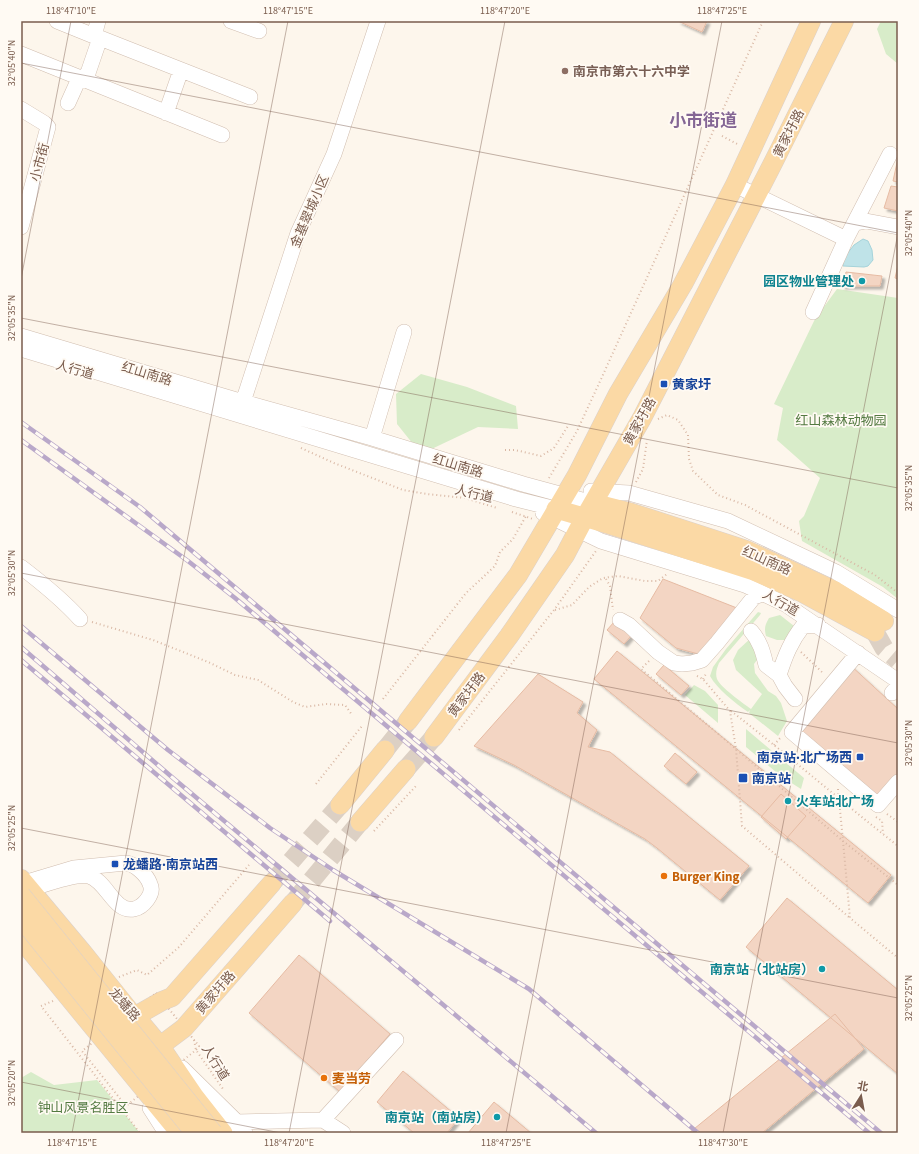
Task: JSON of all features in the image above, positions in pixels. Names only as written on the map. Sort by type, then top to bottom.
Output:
[{"type":"main road","name":"黄家圩路","points":[[408,721],[518,575],[582,466],[618,394],[683,284],[735,184],[811,21]]},
{"type":"main road","name":"黄家圩路","points":[[434,737],[509,636],[565,555],[642,418],[844,21]]},
{"type":"main road","name":"红山南路","points":[[558,507],[632,513],[746,550],[835,591],[885,621]]},
{"type":"main road","points":[[340,805],[385,750]]},
{"type":"main road","points":[[367,827],[406,769]]},
{"type":"main road","points":[[103,1038],[135,1016],[172,997],[272,883]]},
{"type":"main road","name":"龙蟠路","points":[[24,887],[83,953],[131,1013],[160,1046],[194,1096],[225,1131]]},
{"type":"main road","name":"龙蟠路","points":[[24,887],[225,1131]]},
{"type":"main road","name":"黄家圩路","points":[[123,1062],[160,1046],[184,1028],[293,903]]},
{"type":"main road","name":"龙蟠路","points":[[21,918],[195,1133]]},
{"type":"main road","points":[[21,939],[180,1133]]},
{"type":"street","points":[[57,21],[250,96]]},
{"type":"street","points":[[68,103],[77,83],[88,73],[97,37],[98,21]]},
{"type":"street","points":[[230,21],[259,30]]},
{"type":"street","name":"金基翠城小区","points":[[243,402],[298,233],[334,154],[378,21]]},
{"type":"street","points":[[21,54],[222,135]]},
{"type":"street","points":[[166,113],[181,70]]},
{"type":"street","name":"小市街","points":[[21,109],[48,127],[21,227]]},
{"type":"street","points":[[813,312],[846,239],[890,154]]},
{"type":"street","points":[[735,184],[756,196],[846,239]]},
{"type":"street","points":[[856,223],[866,221],[898,227]]},
{"type":"street","points":[[372,438],[404,332]]},
{"type":"street","name":"红山南路","points":[[21,336],[243,402],[372,438],[544,490],[558,507]]},
{"type":"street","name":"红山南路","points":[[21,349],[513,505],[558,507]]},
{"type":"street","points":[[513,505],[529,512],[558,507],[589,510],[601,541],[745,585],[785,604],[858,653],[896,687]]},
{"type":"street","points":[[21,567],[66,603],[80,619]]},
{"type":"street","points":[[620,620],[629,625],[658,652],[674,663],[682,664],[702,660],[754,597],[763,594]]},
{"type":"street","points":[[779,675],[785,654],[803,626],[818,625]]},
{"type":"street","points":[[751,630],[757,637],[762,647],[766,666],[779,675],[795,699]]},
{"type":"street","points":[[858,653],[792,732],[878,805],[898,782]]},
{"type":"street","points":[[126,862],[137,866],[150,884],[151,889],[150,896],[146,902],[133,909],[127,909],[117,903],[95,878],[87,876],[77,876],[24,887],[74,868],[126,862]]},
{"type":"street","points":[[323,1120],[396,1040]]},
{"type":"street","points":[[123,1062],[166,1133]]},
{"type":"street","points":[[225,1131],[323,1120],[344,1133]]},
{"type":"path","points":[[544,490],[577,431],[590,404],[763,21]]},
{"type":"path","points":[[505,450],[515,450],[541,456],[554,448],[568,426]]},
{"type":"path","name":"人行道","points":[[298,447],[403,490],[465,498],[503,510]]},
{"type":"path","points":[[513,505],[529,512],[558,507]]},
{"type":"path","points":[[383,699],[466,593],[495,566],[500,552],[513,539],[529,512]]},
{"type":"path","points":[[554,610],[572,605],[589,587],[603,578],[618,576],[632,579],[658,581],[664,575],[670,573]]},
{"type":"path","points":[[606,579],[608,581],[612,597],[614,618],[620,620]]},
{"type":"path","points":[[80,619],[153,640],[208,662],[235,675],[258,680],[293,702],[305,707],[326,704],[345,705],[352,715]]},
{"type":"path","points":[[799,651],[829,679]]},
{"type":"path","points":[[658,652],[641,669],[843,841],[898,885]]},
{"type":"path","points":[[682,664],[689,671],[703,679],[730,711],[898,846]]},
{"type":"path","points":[[730,711],[736,749],[742,826],[898,958]]},
{"type":"path","points":[[316,784],[362,726]]},
{"type":"path","points":[[774,745],[784,733]]},
{"type":"path","points":[[367,827],[416,786]]},
{"type":"path","points":[[838,788],[850,918]]},
{"type":"path","points":[[890,808],[887,813],[898,822]]},
{"type":"path","name":"人行道","points":[[194,1040],[196,1050],[223,1089]]},
{"type":"green space","points":[[881,21],[898,21],[898,64],[886,54],[877,29]]},
{"type":"green space","name":"红山森林动物园","points":[[837,289],[898,298],[898,599],[883,587],[802,541],[799,521],[804,516],[820,478],[777,440],[783,408],[774,404],[815,319]]},
{"type":"green space","points":[[421,374],[467,387],[516,406],[518,429],[478,427],[421,454],[397,424],[396,394]]},
{"type":"green space","points":[[758,612],[761,613],[760,615],[719,663],[716,671],[716,677],[727,690],[751,709],[762,694],[736,670],[733,660],[738,650],[751,638],[760,656],[754,664],[755,673],[768,691],[776,696],[781,703],[787,721],[778,736],[749,713],[750,710],[748,712],[727,696],[710,676],[713,667],[726,649]]},
{"type":"green space","points":[[780,615],[794,626],[787,640],[777,640],[766,636],[765,627],[769,618]]},
{"type":"green space","points":[[694,685],[705,691],[718,705],[718,723],[685,695]]},
{"type":"green space","points":[[746,729],[804,778],[801,789],[782,777],[746,747]]},
{"type":"green space","name":"钟山风景名胜区","points":[[31,1072],[54,1085],[97,1080],[140,1133],[21,1133],[21,1078]]},
{"type":"water","points":[[863,239],[868,241],[872,250],[873,260],[868,266],[864,267],[843,266],[843,259],[854,245]]},
{"type":"building","points":[[678,21],[707,21],[702,32]]},
{"type":"building","points":[[898,158],[898,182],[893,181]]},
{"type":"building","points":[[891,186],[898,187],[898,211],[884,208]]},
{"type":"building","points":[[898,265],[898,279],[895,278]]},
{"type":"building","name":"园区物业管理处","points":[[846,272],[882,276],[880,286],[842,286]]},
{"type":"building","points":[[663,579],[742,610],[702,655],[676,648],[640,618]]},
{"type":"building","points":[[614,622],[631,636],[624,644],[607,630]]},
{"type":"building","points":[[617,651],[891,875],[868,903],[594,679]]},
{"type":"building","name":"南京站·北广场西","points":[[849,664],[898,709],[898,782],[878,805],[792,732]]},
{"type":"building","points":[[664,665],[689,686],[681,695],[656,674]]},
{"type":"building","points":[[538,674],[583,702],[577,713],[597,730],[588,747],[610,752],[749,866],[720,900],[645,839],[514,765],[474,746]]},
{"type":"building","points":[[675,753],[697,772],[686,784],[664,766]]},
{"type":"building","points":[[781,794],[806,816],[786,839],[761,817]]},
{"type":"building","name":"南京站（北站房）","points":[[787,898],[898,990],[898,1074],[746,947]]},
{"type":"building","points":[[299,955],[390,1034],[340,1092],[249,1013]]},
{"type":"building","points":[[835,1014],[864,1049],[762,1133],[689,1133]]},
{"type":"building","points":[[403,1071],[459,1118],[447,1133],[414,1133],[377,1102]]},
{"type":"building","name":"南京站（南站房）","points":[[494,1102],[531,1133],[468,1133]]},
{"type":"tunnel","points":[[875,632],[884,648],[898,660]]},
{"type":"tunnel","points":[[385,750],[408,721]]},
{"type":"tunnel","points":[[406,769],[434,737]]},
{"type":"tunnel","points":[[272,883],[340,805]]},
{"type":"tunnel","points":[[293,903],[360,822]]},
{"type":"railway","points":[[21,422],[140,507],[881,1133]]},
{"type":"railway","points":[[21,440],[188,561],[235,598],[869,1133]]},
{"type":"railway","points":[[21,626],[168,750],[270,828],[333,870],[529,989],[698,1133]]},
{"type":"railway","points":[[21,647],[173,778],[596,1133]]},
{"type":"railway","points":[[21,660],[330,921]]},
{"type":"place","name":"南京市第六十六中学","points":[[565,71]]},
{"type":"place","name":"园区物业管理处","points":[[862,281]]},
{"type":"place","name":"黄家圩","points":[[664,384]]},
{"type":"place","name":"南京站·北广场西","points":[[860,757]]},
{"type":"place","name":"南京站","points":[[743,778]]},
{"type":"place","name":"火车站北广场","points":[[788,801]]},
{"type":"place","name":"龙蟠路·南京站西","points":[[115,864]]},
{"type":"place","name":"Burger King","points":[[664,876]]},
{"type":"place","name":"南京站（北站房）","points":[[822,969]]},
{"type":"place","name":"麦当劳","points":[[324,1078]]},
{"type":"place","name":"南京站（南站房）","points":[[497,1117]]},
{"type":"district","name":"小市街道","points":[[703,120]]}]
